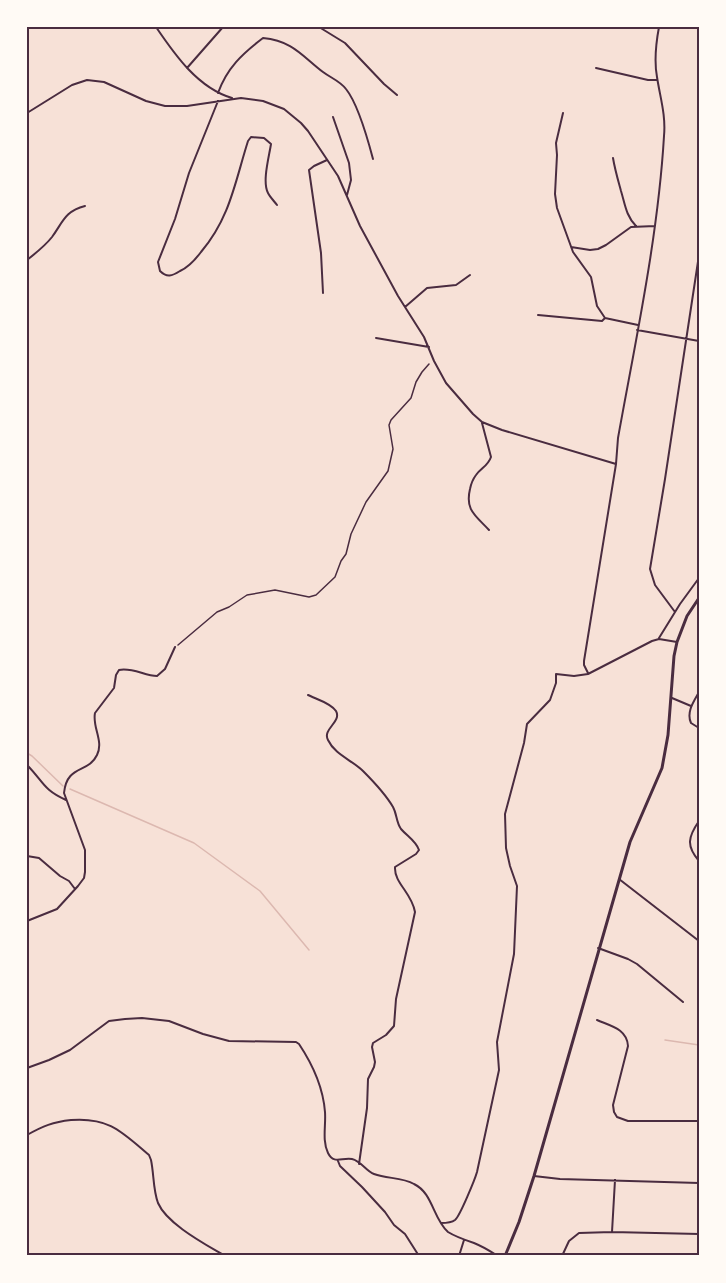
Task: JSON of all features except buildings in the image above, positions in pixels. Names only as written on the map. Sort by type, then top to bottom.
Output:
[{"type":"street","points":[[156,27],[187,68],[218,93],[235,99]]},
{"type":"street","points":[[187,68],[223,27]]},
{"type":"street","points":[[319,27],[345,43],[397,95]]},
{"type":"street","points":[[588,674],[584,661],[616,464],[618,438],[655,226],[664,135],[663,110],[656,64],[659,27]]},
{"type":"street","points":[[218,93],[224,78],[245,52],[263,38],[287,44],[348,90],[367,135],[374,159]]},
{"type":"street","points":[[596,68],[657,80]]},
{"type":"street","points":[[27,113],[72,85],[87,80],[104,82],[146,101],[165,106],[254,99],[274,105],[291,114],[308,131],[338,176],[360,226],[405,307],[421,330],[446,383],[455,394],[482,422],[616,464]]},
{"type":"street","points":[[218,102],[189,173],[159,262],[160,270],[167,276],[179,273],[194,261],[210,242],[233,195],[251,137],[264,138],[271,144],[266,189],[277,205]]},
{"type":"street","points":[[563,113],[556,143],[557,208],[571,247],[591,277],[597,306],[605,318],[638,326]]},
{"type":"street","points":[[333,117],[349,163],[351,180],[347,195]]},
{"type":"street","points":[[614,158],[615,171],[625,207],[628,216],[636,226]]},
{"type":"street","points":[[323,293],[321,253],[309,174],[311,168],[328,160]]},
{"type":"street","points":[[27,260],[51,239],[69,212],[76,207],[85,206]]},
{"type":"street","points":[[571,247],[598,249],[636,226],[655,226]]},
{"type":"street","points":[[675,612],[655,585],[650,569],[699,255]]},
{"type":"street","points":[[405,307],[427,288],[456,285],[470,275]]},
{"type":"street","points":[[538,315],[602,321],[605,318]]},
{"type":"street","points":[[637,330],[699,341]]},
{"type":"street","points":[[376,338],[429,347]]},
{"type":"street","points":[[482,422],[491,457],[472,481],[468,502],[474,513],[489,530]]},
{"type":"street","points":[[659,639],[699,578]]},
{"type":"street","points":[[505,1256],[534,1176],[598,948],[635,828],[662,768],[669,735],[672,668],[677,642],[687,616],[699,598]]},
{"type":"street","points":[[441,1223],[455,1220],[472,1188],[499,1070],[497,1042],[514,954],[517,897],[517,886],[506,848],[505,813],[527,724],[550,700],[556,683],[556,674],[574,676],[588,674],[645,644],[659,639],[677,642]]},
{"type":"street","points":[[27,921],[57,909],[84,878],[85,850],[66,800],[65,787],[74,771],[89,764],[97,755],[99,742],[94,717],[114,688],[117,672],[124,669],[158,676],[165,669],[175,647]]},
{"type":"street","points":[[697,727],[691,723],[689,718],[691,706],[699,692]]},
{"type":"street","points":[[308,695],[336,710],[336,719],[327,732],[329,742],[345,758],[362,770],[389,801],[399,825],[417,844],[419,850],[395,867],[395,874],[411,897],[415,912],[396,999],[394,1026],[386,1035],[373,1043],[372,1047],[375,1062],[368,1079],[367,1108],[359,1164]]},
{"type":"street","points":[[670,697],[691,706]]},
{"type":"street","points":[[27,765],[45,787],[57,797],[66,800]]},
{"type":"street","points":[[699,821],[689,845],[699,861]]},
{"type":"street","points":[[27,856],[39,858],[69,881],[75,889]]},
{"type":"street","points":[[619,879],[699,941]]},
{"type":"street","points":[[598,948],[637,964],[683,1002]]},
{"type":"street","points":[[27,1068],[70,1050],[109,1021],[125,1018],[169,1021],[229,1041],[296,1042],[308,1058],[318,1079],[325,1114],[325,1140],[329,1156],[338,1160],[352,1159],[373,1174],[395,1177],[415,1184],[427,1197],[448,1231],[498,1256]]},
{"type":"street","points":[[597,1020],[621,1032],[628,1041],[613,1105],[617,1117],[628,1121],[699,1121]]},
{"type":"street","points":[[27,1135],[48,1124],[87,1119],[99,1121],[121,1132],[152,1160],[156,1196],[163,1210],[181,1227],[225,1256]]},
{"type":"street","points":[[338,1160],[340,1166],[405,1234],[419,1256]]},
{"type":"street","points":[[534,1176],[560,1179],[699,1183]]},
{"type":"street","points":[[612,1232],[615,1180]]},
{"type":"street","points":[[562,1256],[569,1241],[579,1233],[699,1234]]},
{"type":"street","points":[[459,1256],[464,1240]]},
{"type":"path","points":[[175,647],[217,612],[248,595],[275,590],[309,597],[316,595],[335,578],[346,554],[351,534],[366,502],[388,471],[393,449],[389,426],[391,420],[411,398],[416,382],[426,366],[434,361]]},
{"type":"waterway","points":[[27,753],[63,786]]},
{"type":"waterway","points":[[70,789],[194,843],[260,891],[309,950]]},
{"type":"waterway","points":[[665,1040],[699,1045]]}]
